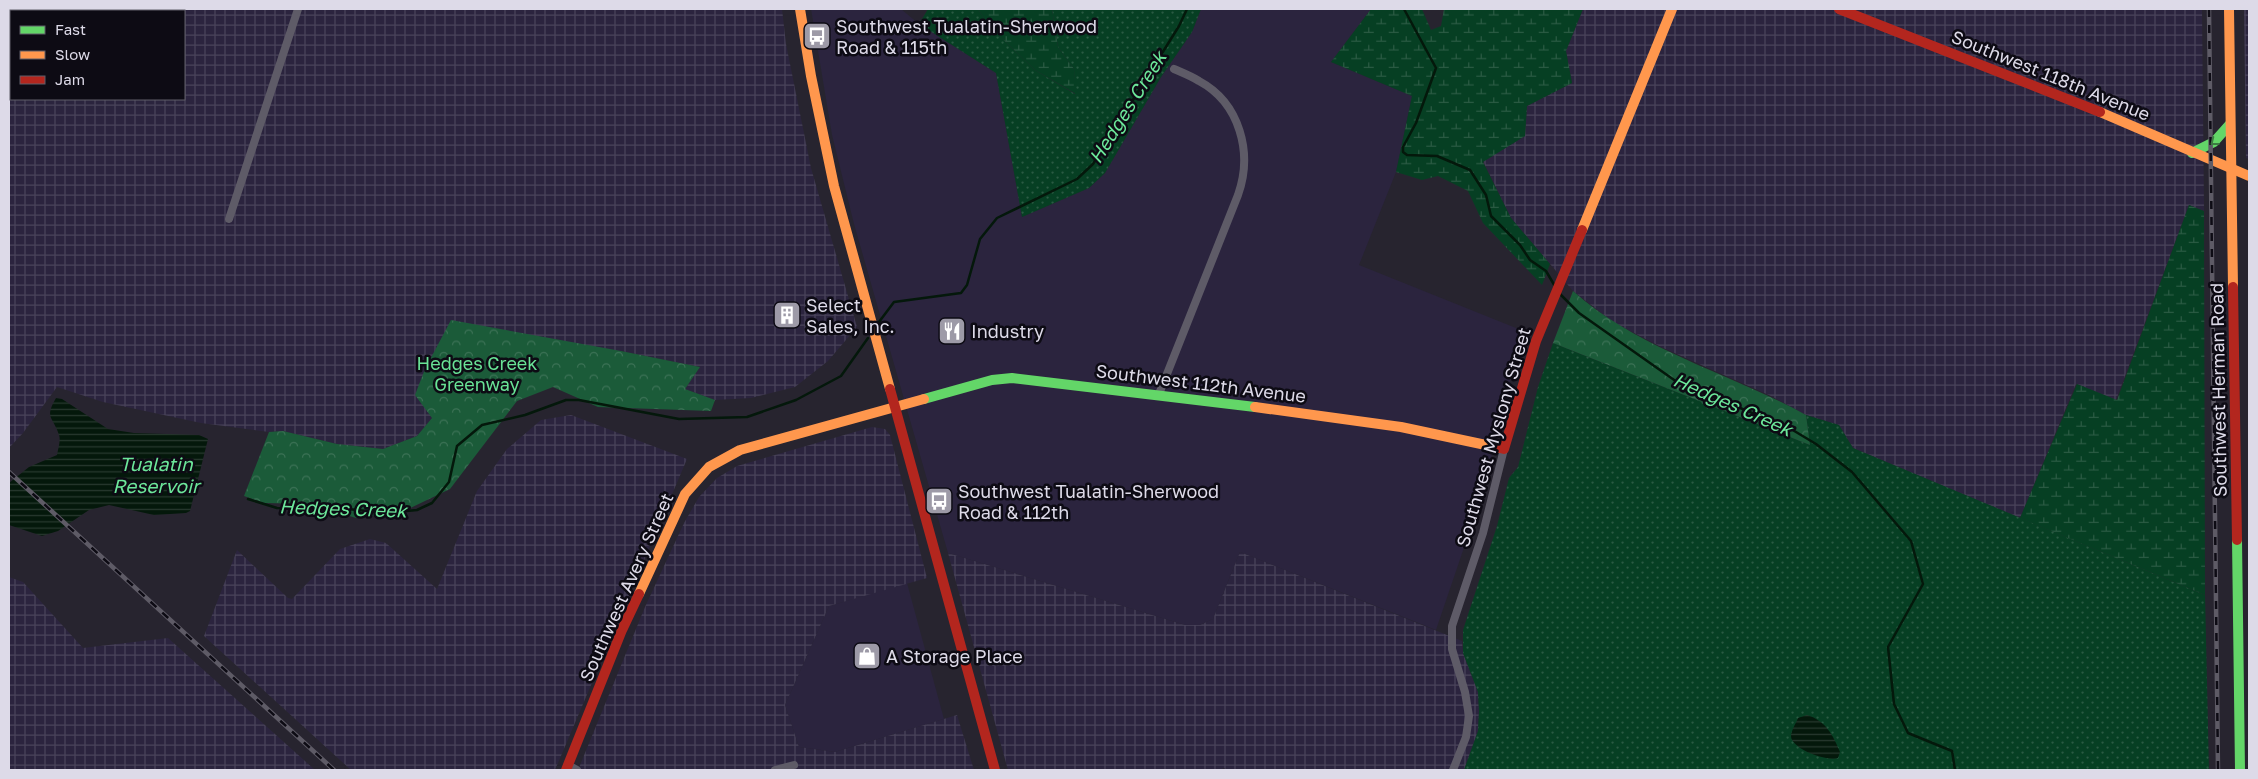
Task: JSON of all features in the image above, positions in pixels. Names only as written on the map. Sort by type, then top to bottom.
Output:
[{"type":"main road","points":[[800,9],[811,76],[834,186],[995,770]]},
{"type":"main road","name":"Southwest Myslony Street","points":[[1504,449],[1536,341],[1549,306],[1616,149],[1672,9]]},
{"type":"main road","name":"Southwest 118th Avenue","points":[[1839,9],[2152,132],[2192,153],[2249,176]]},
{"type":"main road","name":"Southwest Herman Road","points":[[2229,9],[2240,770]]},
{"type":"main road","points":[[2192,153],[2210,147],[2221,138],[2230,124]]},
{"type":"main road","name":"Southwest 112th Avenue","points":[[895,408],[992,380],[1012,378],[1159,394],[1402,427],[1504,449]]},
{"type":"main road","name":"Southwest Avery Street","points":[[570,768],[622,630],[668,526],[684,494],[702,474],[718,461],[740,450],[895,408]]},
{"type":"street","points":[[229,219],[298,9]]},
{"type":"street","points":[[1159,394],[1242,183],[1245,157],[1239,126],[1221,98],[1210,88],[1174,69]]},
{"type":"street","name":"Southwest Myslony Street","points":[[1453,770],[1466,737],[1469,716],[1465,692],[1452,649],[1452,626],[1483,533],[1504,449]]},
{"type":"street","points":[[775,770],[794,765]]},
{"type":"shaded area","points":[[9,9],[782,9],[786,44],[811,168],[857,327],[828,361],[795,387],[751,398],[715,400],[685,389],[700,367],[621,351],[432,418],[417,436],[383,449],[337,444],[283,431],[269,432],[201,423],[103,402],[57,387],[23,433],[9,448]]},
{"type":"shaded area","points":[[811,9],[901,9],[919,24],[996,73],[1022,217],[1089,188],[1105,173],[1161,77],[1192,32],[1201,9],[1371,9],[1331,62],[1412,96],[1396,172],[1359,265],[1526,332],[1496,424],[1489,474],[1436,630],[1240,552],[1213,619],[1200,625],[1185,625],[948,553],[854,224],[832,135]]},
{"type":"shaded area","points":[[1583,9],[2202,9],[2204,211],[2189,205],[2116,400],[2076,384],[2020,518],[1853,448],[1839,425],[1806,415],[1771,396],[1661,347],[1613,322],[1573,291],[1511,218],[1483,161],[1525,136],[1527,106],[1572,83],[1566,51]]},
{"type":"shaded area","points":[[2244,9],[2249,9],[2249,159],[2246,158]]},
{"type":"shaded area","points":[[571,415],[687,459],[555,770],[351,770],[204,636],[237,550],[288,598],[292,599],[340,549],[370,539],[386,543],[437,589],[477,491],[507,449],[541,420]]},
{"type":"shaded area","points":[[872,427],[885,429],[890,435],[927,578],[829,606],[785,705],[799,747],[835,752],[957,715],[974,770],[578,770],[645,607],[684,523],[699,497],[717,478],[737,466]]},
{"type":"shaded area","points":[[1240,552],[1462,641],[1463,653],[1478,692],[1479,711],[1478,731],[1464,770],[1228,770],[1223,768],[1222,770],[1008,770],[948,553],[1185,625],[1200,625],[1213,619]]},
{"type":"shaded area","points":[[9,577],[23,582],[83,648],[168,638],[315,770],[9,770]]},
{"type":"shaded area","name":"A Storage Place","points":[[907,583],[944,719],[835,752],[799,747],[785,705],[829,606]]},
{"type":"green space","points":[[928,9],[978,9],[989,26],[1035,70],[1075,94],[1074,69],[1058,47],[1052,9],[1201,9],[1192,32],[1161,77],[1105,173],[1089,188],[1022,217],[996,73],[919,24]]},
{"type":"green space","points":[[978,9],[1052,9],[1058,47],[1074,69],[1076,94],[1035,70],[989,26]]},
{"type":"green space","points":[[1371,9],[1422,9],[1431,30],[1441,26],[1444,9],[1583,9],[1566,51],[1572,83],[1527,106],[1525,136],[1483,162],[1511,218],[1550,264],[1542,285],[1483,223],[1468,191],[1438,176],[1422,180],[1396,172],[1412,96],[1331,62]]},
{"type":"green space","points":[[2189,205],[2204,211],[2205,595],[2020,518],[2077,384],[2117,400]]},
{"type":"green space","points":[[1573,291],[1599,312],[1656,345],[1806,415],[1810,445],[1553,343]]},
{"type":"green space","name":"Hedges Creek Greenway","points":[[451,320],[700,367],[685,389],[715,400],[711,411],[598,407],[553,387],[517,401],[450,489],[402,512],[356,518],[311,504],[264,503],[244,496],[269,432],[283,431],[337,444],[383,449],[417,436],[432,418],[415,395],[425,369]]},
{"type":"green space","points":[[1553,343],[1810,445],[1806,415],[1839,425],[1853,448],[2205,595],[2209,770],[1464,770],[1478,731],[1479,711],[1478,692],[1463,653],[1463,630],[1497,526],[1509,478],[1518,467],[1538,387]]},
{"type":"water","name":"Tualatin Reservoir","points":[[56,398],[62,399],[108,429],[134,433],[199,435],[208,439],[190,511],[186,513],[154,515],[109,505],[89,510],[58,531],[42,536],[9,525],[9,483],[29,467],[57,455],[60,437],[50,414]]},
{"type":"water","points":[[1807,715],[1819,721],[1828,729],[1840,752],[1838,758],[1826,758],[1803,750],[1793,741],[1791,734],[1798,718]]},
{"type":"waterway","name":"Hedges Creek","points":[[879,322],[894,302],[961,293],[967,285],[980,239],[997,218],[1077,179],[1093,164],[1179,26],[1187,9]]},
{"type":"waterway","name":"Hedges Creek","points":[[1404,9],[1436,68],[1416,123],[1403,147],[1403,152],[1407,155],[1437,156],[1470,170],[1486,195],[1491,216],[1520,245],[1530,260],[1546,271],[1556,288]]},
{"type":"waterway","name":"Hedges Creek","points":[[1559,293],[1579,313],[1677,382],[1791,429],[1816,444],[1852,472],[1911,541],[1923,584],[1888,647],[1894,704],[1908,733],[1952,751],[1955,770]]},
{"type":"waterway","name":"Hedges Creek","points":[[248,499],[277,508],[348,509],[386,513],[417,510],[432,503],[449,482],[457,446],[482,425],[525,415],[566,400],[579,400],[679,419],[747,417],[796,400],[841,376],[868,338]]},
{"type":"railway","points":[[2209,9],[2218,770]]},
{"type":"railway","points":[[9,472],[334,770]]},
{"type":"traffic: fast","points":[[2192,153],[2214,142],[2230,124]]},
{"type":"traffic: fast","points":[[924,399],[992,380],[1012,378],[1255,407]]},
{"type":"traffic: fast","points":[[2237,540],[2240,770]]},
{"type":"traffic: slow","points":[[800,9],[811,76],[834,186],[890,389]]},
{"type":"traffic: slow","points":[[1582,230],[1672,9]]},
{"type":"traffic: slow","points":[[2229,9],[2233,287]]},
{"type":"traffic: slow","points":[[2100,112],[2249,176]]},
{"type":"traffic: slow","points":[[639,594],[685,494],[709,467],[740,450],[924,399]]},
{"type":"traffic: slow","points":[[1255,407],[1401,427],[1500,448]]},
{"type":"traffic: jam","points":[[1839,9],[2100,112]]},
{"type":"traffic: jam","points":[[1500,448],[1504,449],[1536,341],[1582,230]]},
{"type":"traffic: jam","points":[[2233,287],[2237,540]]},
{"type":"traffic: jam","points":[[890,389],[995,770]]},
{"type":"traffic: jam","points":[[566,770],[622,630],[639,594]]},
{"type":"place","name":"Southwest Tualatin-Sherwood Road & 115th","points":[[817,36]]},
{"type":"place","name":"Select Sales, Inc.","points":[[787,315]]},
{"type":"place","name":"Industry","points":[[952,331]]},
{"type":"place","name":"Southwest Tualatin-Sherwood Road & 112th","points":[[939,501]]},
{"type":"place","name":"A Storage Place","points":[[867,656]]}]
